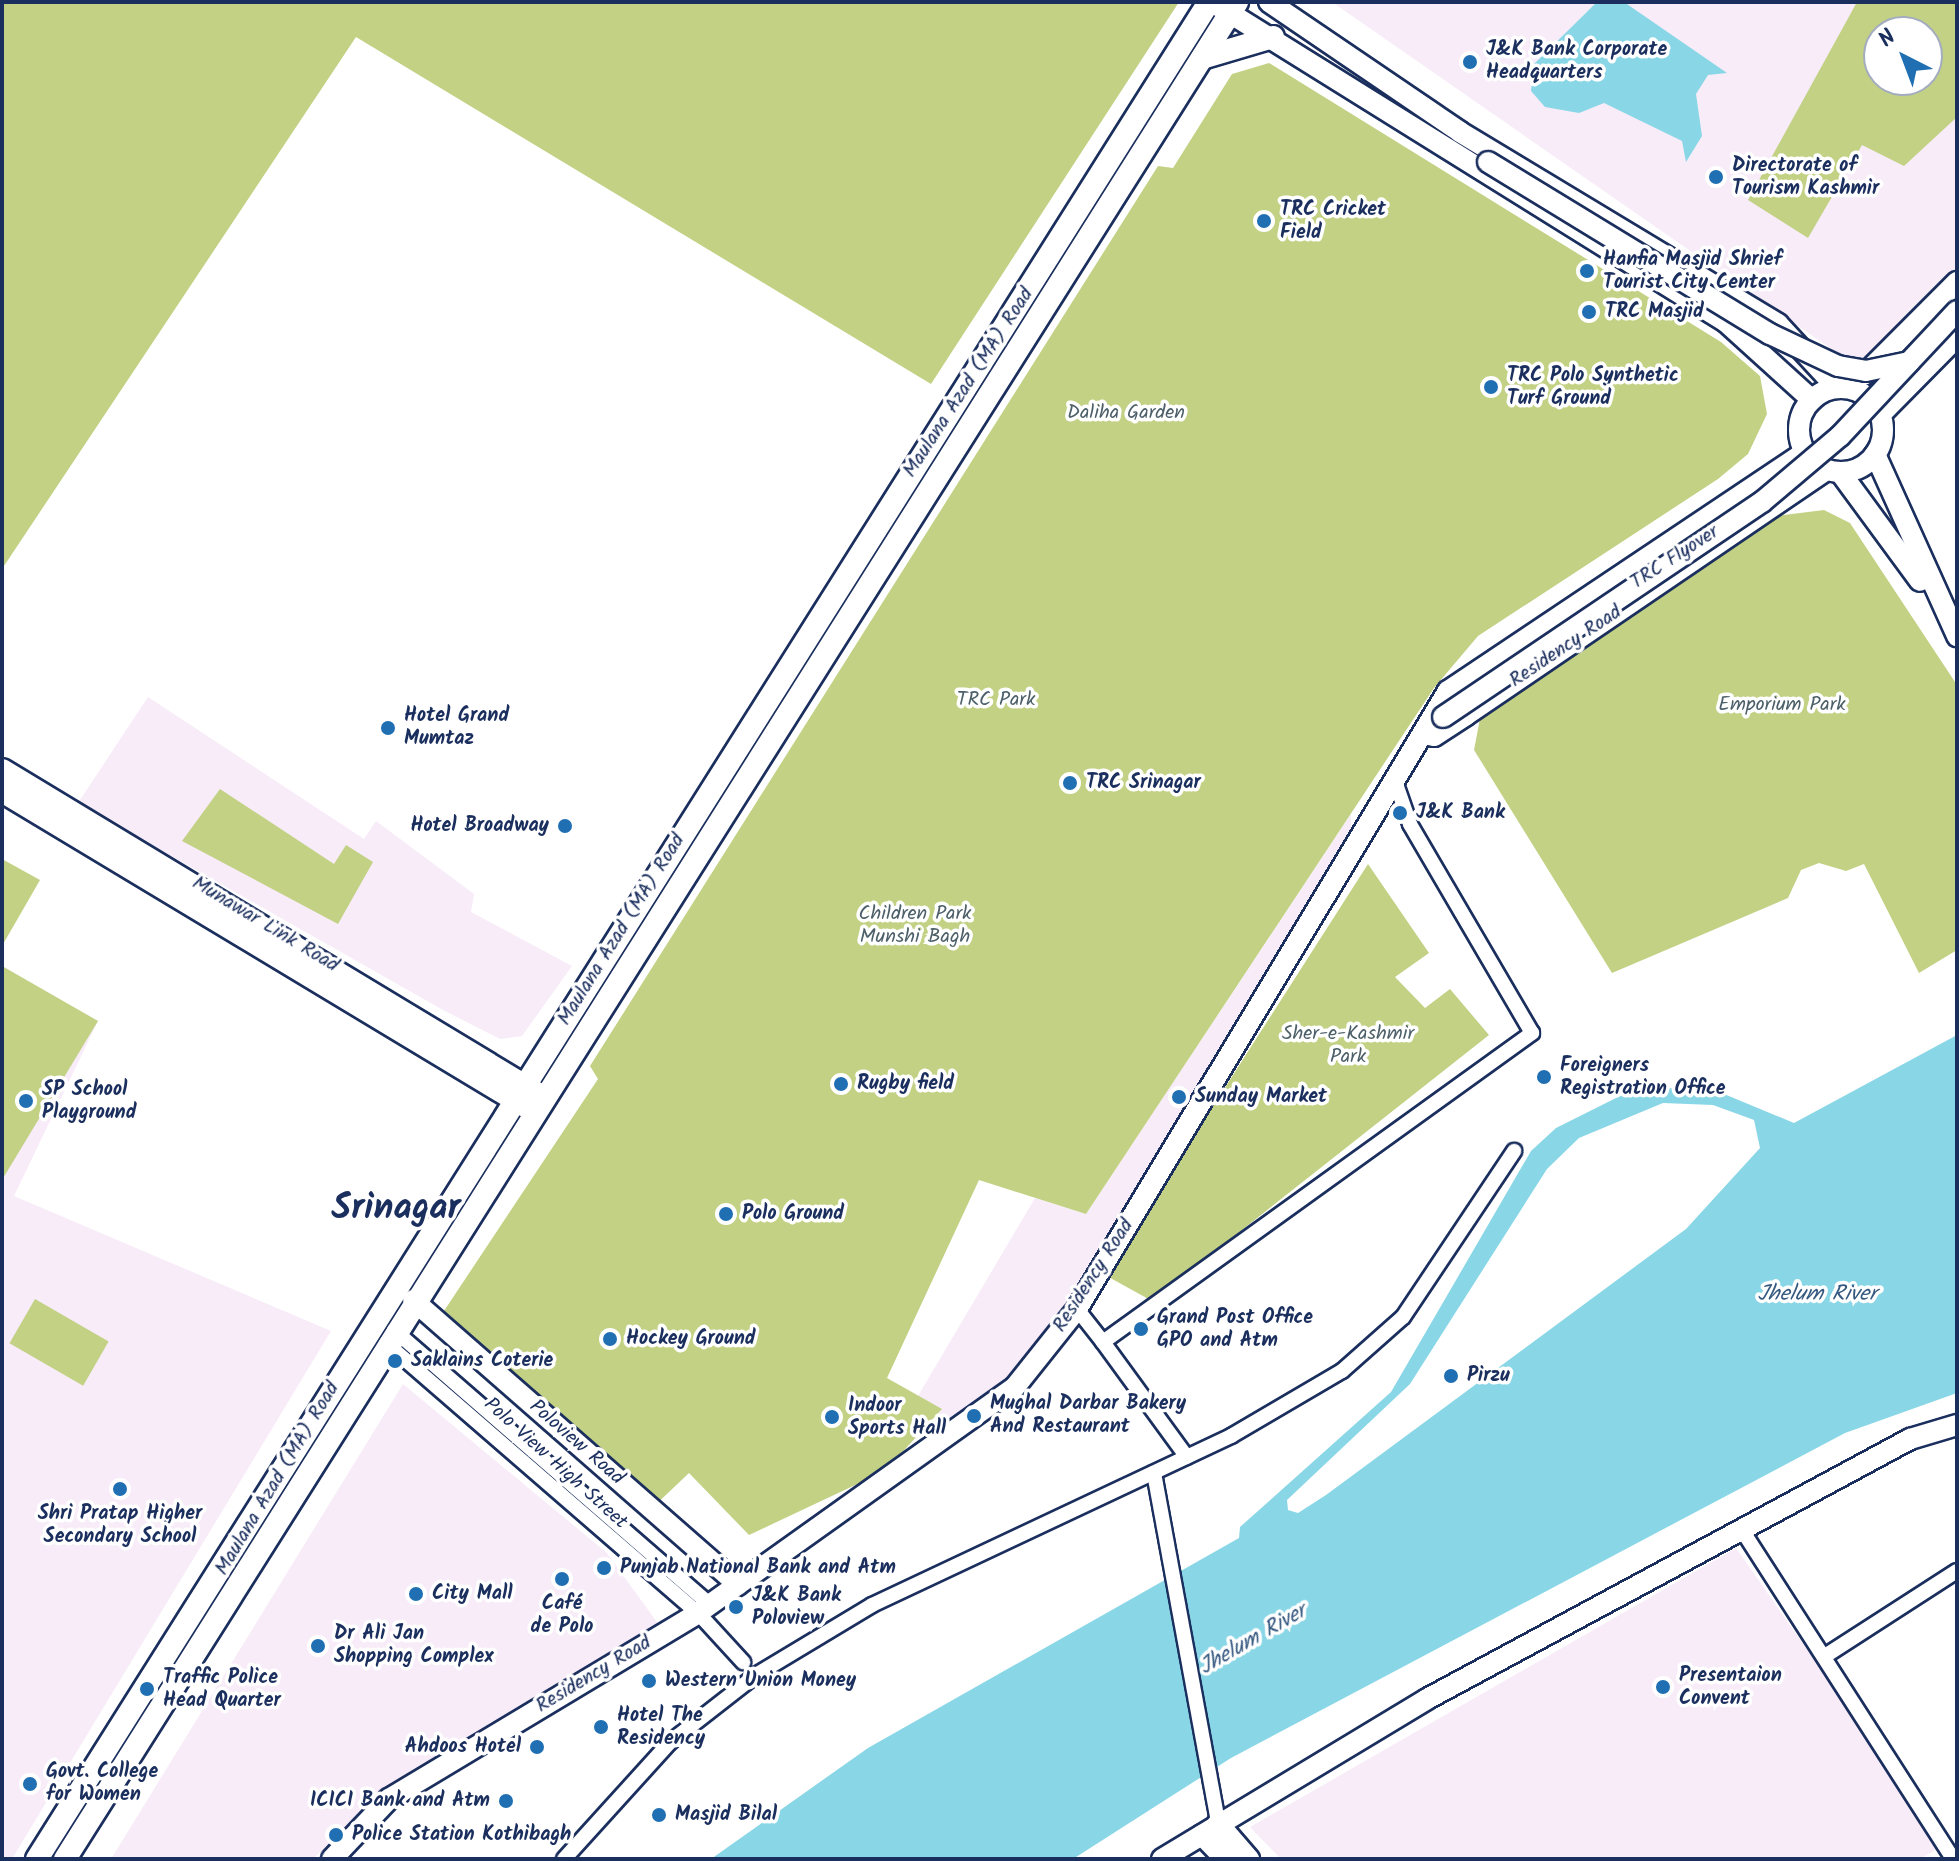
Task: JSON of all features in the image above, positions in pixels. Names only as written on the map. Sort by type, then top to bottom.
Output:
[{"type":"main road","points":[[1269,2],[1460,132],[1778,324],[1844,388],[1880,415]]},
{"type":"main road","points":[[1222,4],[1447,155],[1726,322],[1812,400]]},
{"type":"main road","name":"Maulana Azad (MA) Road","points":[[65,1859],[413,1300],[540,1105],[1202,58],[1222,4]]},
{"type":"main road","name":"Maulana Azad (MA) Road","points":[[37,1859],[520,1092],[1222,4]]},
{"type":"main road","points":[[1202,58],[1273,37]]},
{"type":"main road","points":[[1460,132],[1480,158],[1824,360],[1866,371],[1909,362]]},
{"type":"main road","points":[[1447,155],[1480,158]]},
{"type":"main road","points":[[1930,588],[1834,471],[1805,452],[1799,425],[1812,400],[1844,388],[1957,282]]},
{"type":"main road","name":"TRC Flyover","points":[[1423,734],[1443,717],[1762,502],[1840,436],[1957,311]]},
{"type":"main road","points":[[1952,628],[1930,588],[1875,454],[1880,415],[1957,337]]},
{"type":"main road","name":"Residency Road","points":[[332,1859],[389,1799],[704,1609],[1015,1387],[1077,1309],[1394,777],[1423,734],[1427,717],[1471,671],[1805,452]]},
{"type":"main road","points":[[1834,471],[1875,454]]},
{"type":"main road","name":"Residency Road","points":[[1423,734],[1434,736],[1456,722],[1834,471]]},
{"type":"main road","name":"Munawar Link Road","points":[[2,770],[520,1092]]},
{"type":"main road","name":"Munawar Link Road","points":[[2,791],[520,1092]]},
{"type":"main road","points":[[520,1092],[540,1105]]},
{"type":"main road","name":"Poloview Road","points":[[413,1300],[738,1585]]},
{"type":"main road","points":[[1162,1859],[1427,1699],[1910,1439],[1957,1425]]},
{"type":"main road","points":[[1210,1829],[1225,1859]]},
{"type":"main road","points":[[1210,1829],[1249,1859]]},
{"type":"street","points":[[1103,1342],[1532,1033],[1410,824],[1394,777]]},
{"type":"street","points":[[564,1859],[669,1743],[750,1669],[872,1605],[1154,1473],[1306,1395],[1392,1327],[1465,1234],[1514,1151]]},
{"type":"street","points":[[1077,1309],[1187,1457]]},
{"type":"street","points":[[390,1337],[704,1609],[750,1669]]},
{"type":"street","points":[[1154,1473],[1169,1537],[1214,1781],[1210,1829]]},
{"type":"street","points":[[1742,1530],[1951,1856]]},
{"type":"street","points":[[1825,1656],[1957,1571]]},
{"type":"shaded area","points":[[1332,2],[1957,2],[1957,298],[1901,366],[1863,371]]},
{"type":"shaded area","points":[[148,697],[364,839],[376,821],[474,894],[471,912],[572,966],[522,1036],[500,1039],[443,1010],[78,803]]},
{"type":"shaded area","name":"Sunday Market","points":[[1351,814],[1351,841],[1073,1304],[1013,1381],[954,1427],[918,1396],[1035,1198],[1086,1214]]},
{"type":"shaded area","name":"Shri Pratap Higher Secondary School","points":[[2,966],[98,1021],[14,1196],[331,1331],[12,1859],[2,1859]]},
{"type":"shaded area","points":[[403,1384],[607,1553],[659,1625],[384,1789],[313,1859],[111,1859]]},
{"type":"shaded area","name":"Presentaion Convent","points":[[1736,1548],[1944,1845],[1920,1859],[1281,1859],[1250,1827]]},
{"type":"green space","points":[[2,2],[1179,2],[931,384],[356,37],[2,569]]},
{"type":"green space","points":[[1857,2],[1957,2],[1957,117],[1904,166],[1862,145],[1808,238],[1748,200]]},
{"type":"green space","name":"TRC Srinagar","points":[[1269,63],[1721,342],[1760,376],[1767,414],[1748,454],[1718,479],[1478,636],[1434,688],[1086,1214],[979,1180],[887,1378],[942,1409],[885,1471],[749,1535],[689,1473],[650,1510],[434,1326],[598,1079],[590,1066],[1158,166],[1173,168],[1232,74]]},
{"type":"green space","name":"Emporium Park","points":[[1824,510],[1850,523],[1957,685],[1957,950],[1919,973],[1864,864],[1846,871],[1819,863],[1801,870],[1788,898],[1612,973],[1474,750],[1482,708],[1776,516]]},
{"type":"green space","points":[[220,789],[334,864],[346,845],[373,862],[338,924],[182,841]]},
{"type":"green space","points":[[2,859],[40,880],[2,946]]},
{"type":"green space","name":"Sher-e-Kashmir Park","points":[[1368,864],[1429,953],[1395,977],[1425,1008],[1450,989],[1489,1035],[1152,1301],[1105,1275]]},
{"type":"green space","name":"SP School Playground","points":[[2,966],[98,1021],[2,1180]]},
{"type":"green space","points":[[35,1299],[109,1342],[83,1386],[10,1343]]},
{"type":"water","points":[[1597,2],[1624,2],[1727,73],[1708,75],[1696,94],[1702,136],[1686,162],[1682,141],[1604,103],[1579,113],[1545,107],[1531,91],[1534,64]]},
{"type":"water","name":"Jhelum River","points":[[1957,1035],[1957,1393],[1845,1433],[1231,1758],[1073,1859],[711,1859],[868,1748],[1239,1538],[1240,1527],[1391,1392],[1531,1151],[1556,1128],[1628,1092],[1665,1088],[1712,1089],[1794,1123]],"holes":[[[1663,1103],[1713,1105],[1754,1120],[1760,1148],[1686,1229],[1326,1495],[1298,1513],[1288,1510],[1287,1500],[1410,1384],[1547,1169],[1579,1138]]]},
{"type":"place","name":"J&K Bank Corporate Headquarters","points":[[1470,62]]},
{"type":"place","name":"Directorate of Tourism Kashmir","points":[[1716,177]]},
{"type":"place","name":"TRC Cricket Field","points":[[1264,221]]},
{"type":"place","name":"Hanfia Masjid Shrief Tourist City Center","points":[[1587,271]]},
{"type":"place","name":"TRC Masjid","points":[[1589,312]]},
{"type":"place","name":"TRC Polo Synthetic Turf Ground","points":[[1491,387]]},
{"type":"place","name":"Hotel Grand Mumtaz","points":[[388,728]]},
{"type":"place","name":"TRC Srinagar","points":[[1070,783]]},
{"type":"place","name":"J&K Bank","points":[[1400,813]]},
{"type":"place","name":"Hotel Broadway","points":[[565,826]]},
{"type":"place","name":"Foreigners Registration Office","points":[[1544,1077]]},
{"type":"place","name":"Rugby field","points":[[841,1084]]},
{"type":"place","name":"Sunday Market","points":[[1179,1097]]},
{"type":"place","name":"SP School Playground","points":[[26,1101]]},
{"type":"place","name":"Polo Ground","points":[[726,1214]]},
{"type":"place","name":"Grand Post Office GPO and Atm","points":[[1141,1329]]},
{"type":"place","name":"Hockey Ground","points":[[610,1339]]},
{"type":"place","name":"Saklains Coterie","points":[[395,1361]]},
{"type":"place","name":"Pirzu","points":[[1451,1376]]},
{"type":"place","name":"Mughal Darbar Bakery And Restaurant","points":[[974,1416]]},
{"type":"place","name":"Indoor Sports Hall","points":[[832,1417]]},
{"type":"place","name":"Shri Pratap Higher Secondary School","points":[[120,1489]]},
{"type":"place","name":"Punjab National Bank and Atm","points":[[604,1568]]},
{"type":"place","name":"Café de Polo","points":[[562,1579]]},
{"type":"place","name":"City Mall","points":[[416,1594]]},
{"type":"place","name":"J&K Bank Poloview","points":[[736,1607]]},
{"type":"place","name":"Dr Ali Jan Shopping Complex","points":[[318,1646]]},
{"type":"place","name":"Western Union Money","points":[[649,1681]]},
{"type":"place","name":"Presentaion Convent","points":[[1663,1687]]},
{"type":"place","name":"Traffic Police Head Quarter","points":[[147,1689]]},
{"type":"place","name":"Hotel The Residency","points":[[601,1727]]},
{"type":"place","name":"Ahdoos Hotel","points":[[537,1747]]},
{"type":"place","name":"Govt. College for Women","points":[[30,1784]]},
{"type":"place","name":"ICICI Bank and Atm","points":[[506,1801]]},
{"type":"place","name":"Masjid Bilal","points":[[659,1815]]},
{"type":"place","name":"Police Station Kothibagh","points":[[336,1835]]},
{"type":"district","name":"Srinagar","points":[[396,1209]]},
{"type":"park label","name":"Daliha Garden","points":[[1126,413]]},
{"type":"park label","name":"TRC Park","points":[[996,700]]},
{"type":"park label","name":"Children Park Munshi Bagh","points":[[915,926]]}]
